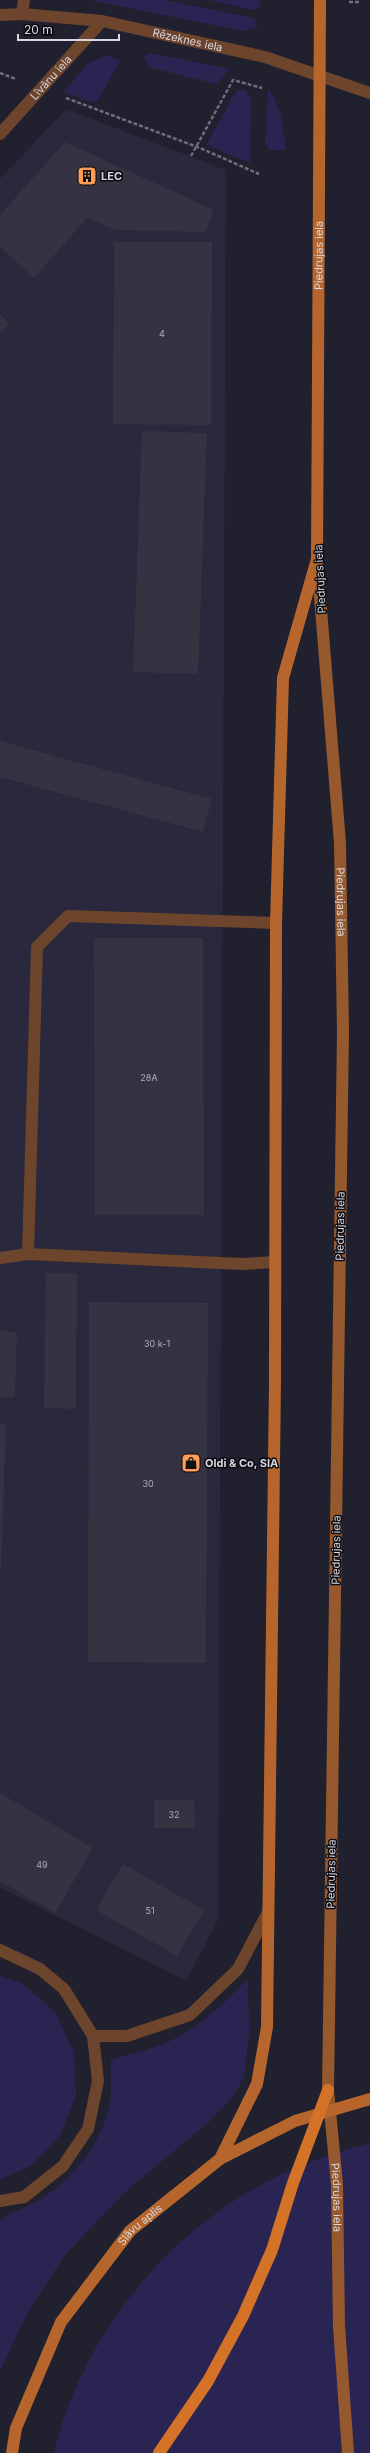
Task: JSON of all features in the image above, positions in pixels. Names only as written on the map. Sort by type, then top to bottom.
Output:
[{"type":"highway","points":[[159,2453],[208,2381],[243,2316],[272,2250],[293,2183],[328,2090]]},
{"type":"main road","name":"Piedrujas iela","points":[[320,0],[321,76],[317,559],[340,843],[343,1032],[328,2090],[337,2184],[338,2326],[348,2453]]},
{"type":"main road","points":[[220,2158],[257,2084],[267,2027],[275,1262],[276,924],[283,678],[317,559]]},
{"type":"main road","name":"Slāvu aplis","points":[[12,2453],[16,2428],[61,2322],[130,2231],[220,2158],[295,2121],[370,2099]]},
{"type":"street","points":[[22,14],[24,0]]},
{"type":"street","name":"Rēzeknes iela","points":[[0,15],[22,14],[102,21],[265,57],[370,93]]},
{"type":"street","name":"Līvānu iela","points":[[0,134],[102,21]]},
{"type":"street","points":[[28,1254],[37,947],[68,916],[276,924]]},
{"type":"street","points":[[0,1258],[28,1254],[242,1264],[275,1262]]},
{"type":"street","points":[[93,2036],[127,2036],[190,2016],[238,1969],[267,1914]]},
{"type":"street","points":[[0,1950],[40,1969],[64,1989],[93,2036],[98,2082],[88,2129],[64,2166],[24,2197],[0,2201]]},
{"type":"path","points":[[349,2],[358,2]]},
{"type":"path","points":[[0,73],[195,147],[259,174]]},
{"type":"path","points":[[191,156],[233,80],[262,88]]},
{"type":"shaded area","points":[[89,0],[164,0],[254,18],[258,27],[243,31]]},
{"type":"shaded area","points":[[209,0],[260,0],[260,6],[253,10]]},
{"type":"shaded area","points":[[150,53],[230,69],[216,84],[148,67],[144,56]]},
{"type":"shaded area","points":[[107,55],[120,61],[97,102],[86,101],[64,92],[87,64]]},
{"type":"shaded area","points":[[244,89],[251,97],[250,163],[206,145],[237,90]]},
{"type":"shaded area","points":[[268,89],[279,110],[286,150],[270,150],[265,144]]},
{"type":"shaded area","points":[[66,109],[226,170],[218,1920],[186,1981],[0,1888],[0,179]]},
{"type":"shaded area","points":[[0,1976],[22,1983],[55,2012],[74,2052],[76,2095],[61,2134],[32,2165],[0,2180]]},
{"type":"shaded area","points":[[248,1978],[249,2033],[244,2076],[235,2094],[209,2122],[124,2193],[64,2256],[27,2314],[0,2371],[0,2221],[10,2214],[43,2198],[66,2179],[86,2157],[101,2131],[110,2102],[111,2060],[155,2047],[181,2035],[206,2018],[229,1998]]},
{"type":"shaded area","points":[[370,2143],[370,2453],[54,2453],[67,2409],[85,2368],[108,2328],[135,2291],[166,2257],[200,2226],[237,2199],[276,2177],[322,2158]]},
{"type":"building","name":"LEC","points":[[65,142],[214,210],[206,232],[115,230],[87,218],[34,278],[0,247],[0,215]]},
{"type":"building","points":[[114,242],[212,242],[211,425],[113,424]]},
{"type":"building","points":[[0,314],[10,323],[0,333]]},
{"type":"building","points":[[142,431],[207,433],[198,674],[133,672]]},
{"type":"building","points":[[0,741],[212,799],[203,832],[0,777]]},
{"type":"building","points":[[94,938],[203,938],[204,1215],[95,1215]]},
{"type":"building","points":[[46,1273],[77,1273],[76,1409],[44,1408]]},
{"type":"building","points":[[89,1302],[208,1303],[206,1663],[88,1662]]},
{"type":"building","points":[[0,1331],[17,1332],[15,1397],[0,1397]]},
{"type":"building","points":[[0,1423],[6,1424],[1,1569],[0,1569]]},
{"type":"building","points":[[0,1793],[93,1848],[55,1913],[0,1881]]},
{"type":"building","points":[[154,1800],[194,1800],[195,1828],[154,1828]]},
{"type":"building","points":[[123,1864],[204,1910],[177,1956],[96,1910]]},
{"type":"place","name":"LEC","points":[[87,176]]},
{"type":"place","name":"Oldi & Co, SIA","points":[[191,1463]]}]
